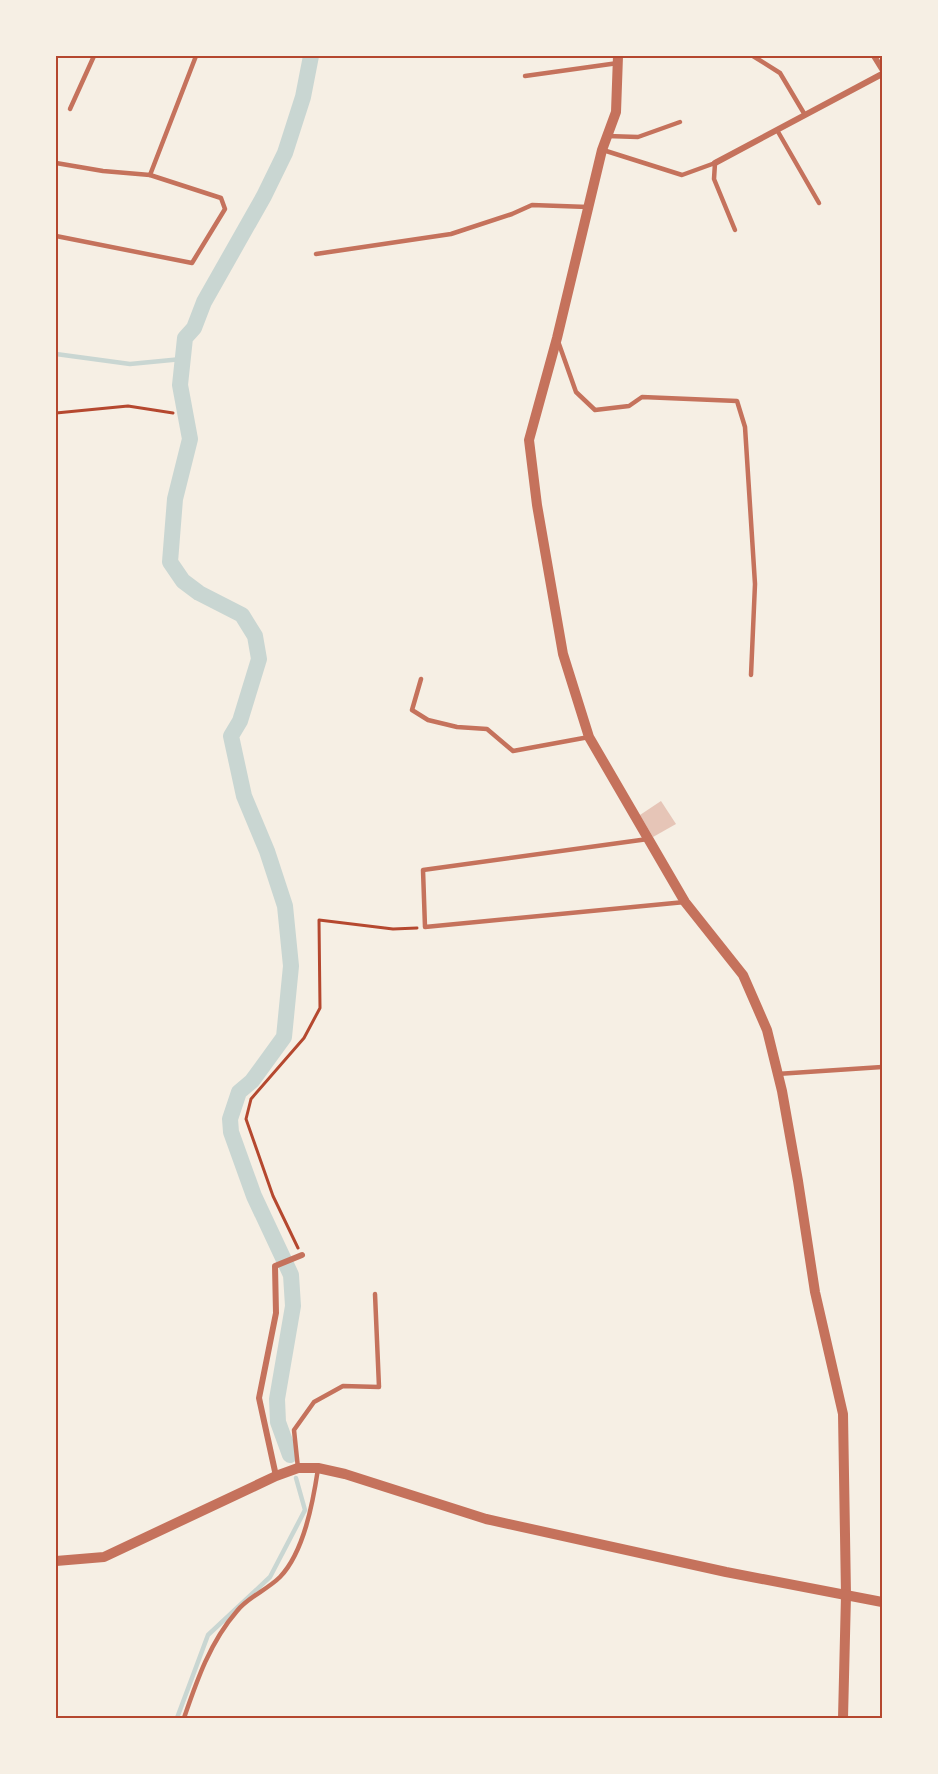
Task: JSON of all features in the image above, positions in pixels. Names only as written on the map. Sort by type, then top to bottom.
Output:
[{"type":"street","points":[[874,56],[882,69]]},
{"type":"street","points":[[619,59],[616,112],[602,150],[557,338],[529,440],[537,505],[563,654],[589,737],[685,902],[742,975],[766,1030],[798,1181],[815,1292],[843,1414],[846,1595],[843,1719]]},
{"type":"street","points":[[715,163],[882,75]]},
{"type":"street","points":[[276,1476],[259,1398],[276,1313],[275,1266],[302,1255]]},
{"type":"street","points":[[56,1561],[104,1557],[276,1476],[298,1468],[318,1468],[345,1474],[486,1519],[726,1572],[882,1602]]},
{"type":"lane","points":[[70,109],[94,56]]},
{"type":"lane","points":[[150,175],[196,56]]},
{"type":"lane","points":[[753,56],[780,73],[805,116]]},
{"type":"lane","points":[[525,76],[619,59]]},
{"type":"lane","points":[[607,136],[638,137],[680,122]]},
{"type":"lane","points":[[777,130],[819,203]]},
{"type":"lane","points":[[602,150],[682,175],[715,163],[714,179],[735,230]]},
{"type":"lane","points":[[56,163],[103,171],[150,175],[221,198],[225,209],[192,263],[56,236]]},
{"type":"lane","points":[[316,254],[451,234],[532,205],[589,207]]},
{"type":"lane","points":[[557,338],[576,392],[595,410],[629,406],[642,397],[737,401],[745,427],[755,584],[751,675]]},
{"type":"lane","points":[[422,679],[412,710],[428,720],[456,727],[487,729],[513,752],[589,737]]},
{"type":"lane","points":[[648,839],[423,870],[424,927],[685,902]]},
{"type":"lane","points":[[777,1074],[882,1067]]},
{"type":"lane","points":[[298,1468],[294,1430],[314,1402],[343,1386],[379,1387],[375,1294]]},
{"type":"lane","points":[[184,1719],[213,1644],[238,1610],[281,1576],[298,1547],[312,1508],[318,1468]]},
{"type":"path","points":[[56,413],[128,406],[173,412]]},
{"type":"path","points":[[302,1255],[273,1196],[246,1119],[251,1099],[304,1038],[320,1008],[319,920],[393,929],[424,927]]},
{"type":"building","points":[[661,801],[676,824],[653,837],[640,815]]},
{"type":"waterway","points":[[290,1455],[278,1422],[277,1399],[293,1306],[291,1275],[254,1196],[231,1132],[230,1119],[239,1092],[252,1081],[284,1037],[291,966],[285,906],[267,851],[244,796],[231,736],[240,721],[259,659],[255,636],[242,615],[199,593],[183,581],[170,562],[175,499],[190,439],[180,385],[185,338],[194,328],[204,302],[264,196],[285,153],[303,97],[311,56]]},
{"type":"waterway","points":[[56,354],[130,364],[182,359]]},
{"type":"waterway","points":[[177,1718],[208,1635],[270,1577],[305,1510],[296,1478]]}]
